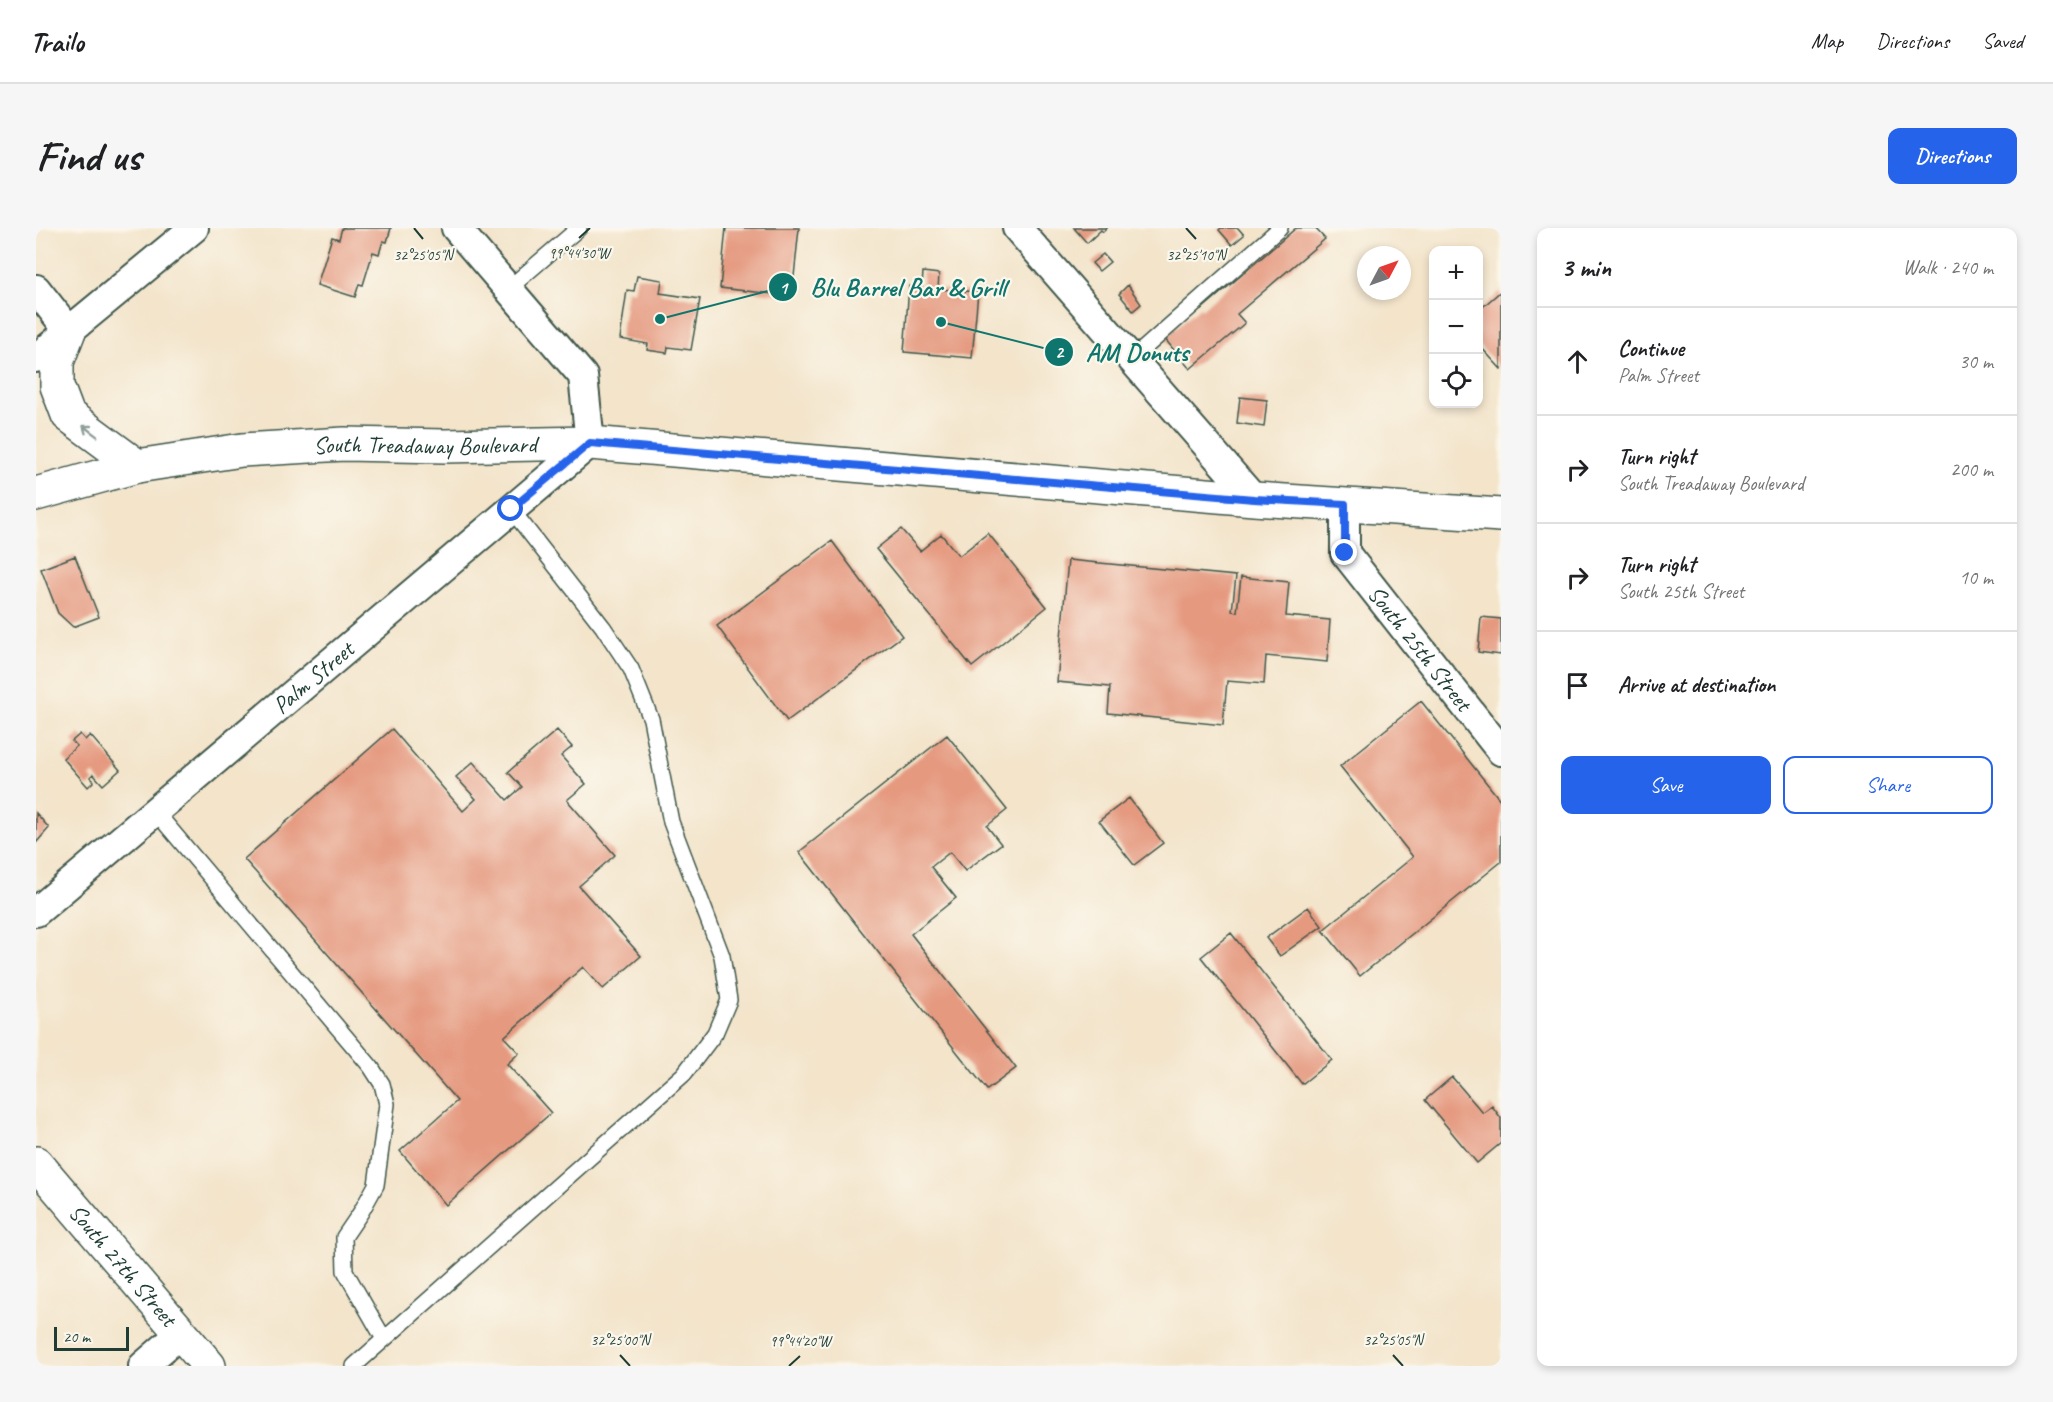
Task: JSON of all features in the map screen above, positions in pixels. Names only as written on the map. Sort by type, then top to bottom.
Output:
[{"type":"main road","points":[[69,331],[57,362],[57,386],[68,415],[137,466]]},
{"type":"main road","name":"South Treadaway Boulevard","points":[[36,494],[137,466],[242,450],[344,444],[445,446],[590,443],[1254,499],[1501,515]]},
{"type":"main road","name":"South 27th Street","points":[[40,1175],[209,1366]]},
{"type":"street","points":[[36,358],[194,228]]},
{"type":"street","points":[[456,228],[583,376],[590,443]]},
{"type":"street","points":[[1017,228],[1254,499]]},
{"type":"street","points":[[36,289],[69,331]]},
{"type":"street","name":"Palm Street","points":[[36,912],[590,443]]},
{"type":"street","name":"South 25th Street","points":[[1345,504],[1345,553],[1501,751]]},
{"type":"street","points":[[143,1366],[180,1333]]},
{"type":"lane","points":[[508,289],[579,228]]},
{"type":"lane","points":[[1132,359],[1280,228]]},
{"type":"lane","points":[[354,1366],[684,1074],[715,1033],[729,1000],[722,956],[671,822],[651,719],[632,669],[603,627],[511,509]]},
{"type":"lane","points":[[154,811],[371,1067],[382,1084],[387,1104],[376,1185],[344,1237],[345,1271],[384,1339]]},
{"type":"building","points":[[342,228],[391,228],[387,242],[383,241],[379,254],[373,252],[363,285],[359,284],[355,297],[317,285],[332,237],[339,239]]},
{"type":"building","points":[[726,228],[799,228],[792,296],[720,288]]},
{"type":"building","points":[[1074,228],[1107,228],[1103,232],[1101,230],[1087,243]]},
{"type":"building","points":[[1238,228],[1244,235],[1232,245],[1219,230]]},
{"type":"building","points":[[1296,228],[1315,228],[1325,239],[1237,314],[1245,323],[1190,369],[1164,338],[1200,307],[1202,309]]},
{"type":"building","points":[[1103,254],[1110,262],[1099,271],[1092,263]]},
{"type":"building","points":[[923,272],[939,274],[938,289],[978,292],[972,358],[904,352],[909,286],[922,287]]},
{"type":"building","points":[[637,276],[662,280],[660,293],[700,299],[691,350],[668,347],[667,353],[647,350],[648,344],[620,339],[627,290],[634,291]]},
{"type":"building","points":[[1128,285],[1141,304],[1133,311],[1119,294]]},
{"type":"building","points":[[1501,291],[1501,369],[1483,349],[1483,307]]},
{"type":"building","points":[[1240,397],[1267,400],[1264,427],[1237,423]]},
{"type":"building","points":[[901,529],[920,551],[941,534],[959,556],[988,533],[1047,607],[972,667],[876,549]]},
{"type":"building","points":[[832,541],[902,636],[787,721],[717,626]]},
{"type":"building","points":[[75,556],[99,617],[73,627],[58,613],[41,569]]},
{"type":"building","points":[[1068,560],[1236,576],[1232,611],[1237,612],[1241,577],[1289,582],[1286,616],[1330,620],[1327,662],[1266,656],[1264,684],[1227,681],[1223,725],[1108,713],[1110,687],[1057,682]]},
{"type":"building","points":[[1481,617],[1501,619],[1501,655],[1478,652]]},
{"type":"building","points":[[1421,701],[1501,801],[1501,862],[1360,976],[1323,930],[1413,857],[1340,766]]},
{"type":"building","points":[[392,729],[463,811],[476,799],[456,777],[473,762],[507,800],[522,787],[508,772],[557,730],[572,747],[561,756],[586,784],[567,800],[615,855],[579,886],[641,956],[603,989],[583,967],[504,1037],[519,1053],[507,1064],[551,1113],[446,1205],[400,1151],[457,1101],[244,859]]},
{"type":"building","points":[[80,734],[85,740],[90,735],[120,770],[103,785],[93,774],[90,777],[94,781],[88,787],[63,758],[77,746],[72,741]]},
{"type":"building","points":[[947,735],[1007,810],[987,826],[1001,844],[965,871],[950,852],[931,867],[956,898],[911,934],[1016,1068],[987,1090],[799,852]]},
{"type":"building","points":[[1129,798],[1163,843],[1134,865],[1099,821]]},
{"type":"building","points":[[36,813],[49,828],[36,843]]},
{"type":"building","points":[[1308,907],[1322,926],[1280,956],[1266,938]]},
{"type":"building","points":[[1231,933],[1332,1060],[1302,1084],[1201,957]]},
{"type":"building","points":[[1452,1077],[1483,1113],[1492,1106],[1501,1118],[1501,1143],[1477,1163],[1425,1100]]},
{"type":"place","name":"Blu Barrel Bar & Grill","points":[[660,319]]},
{"type":"place","name":"AM Donuts","points":[[941,322]]},
{"type":"route","points":[[511,509],[590,443],[1254,499],[1345,504],[1345,553]]}]
